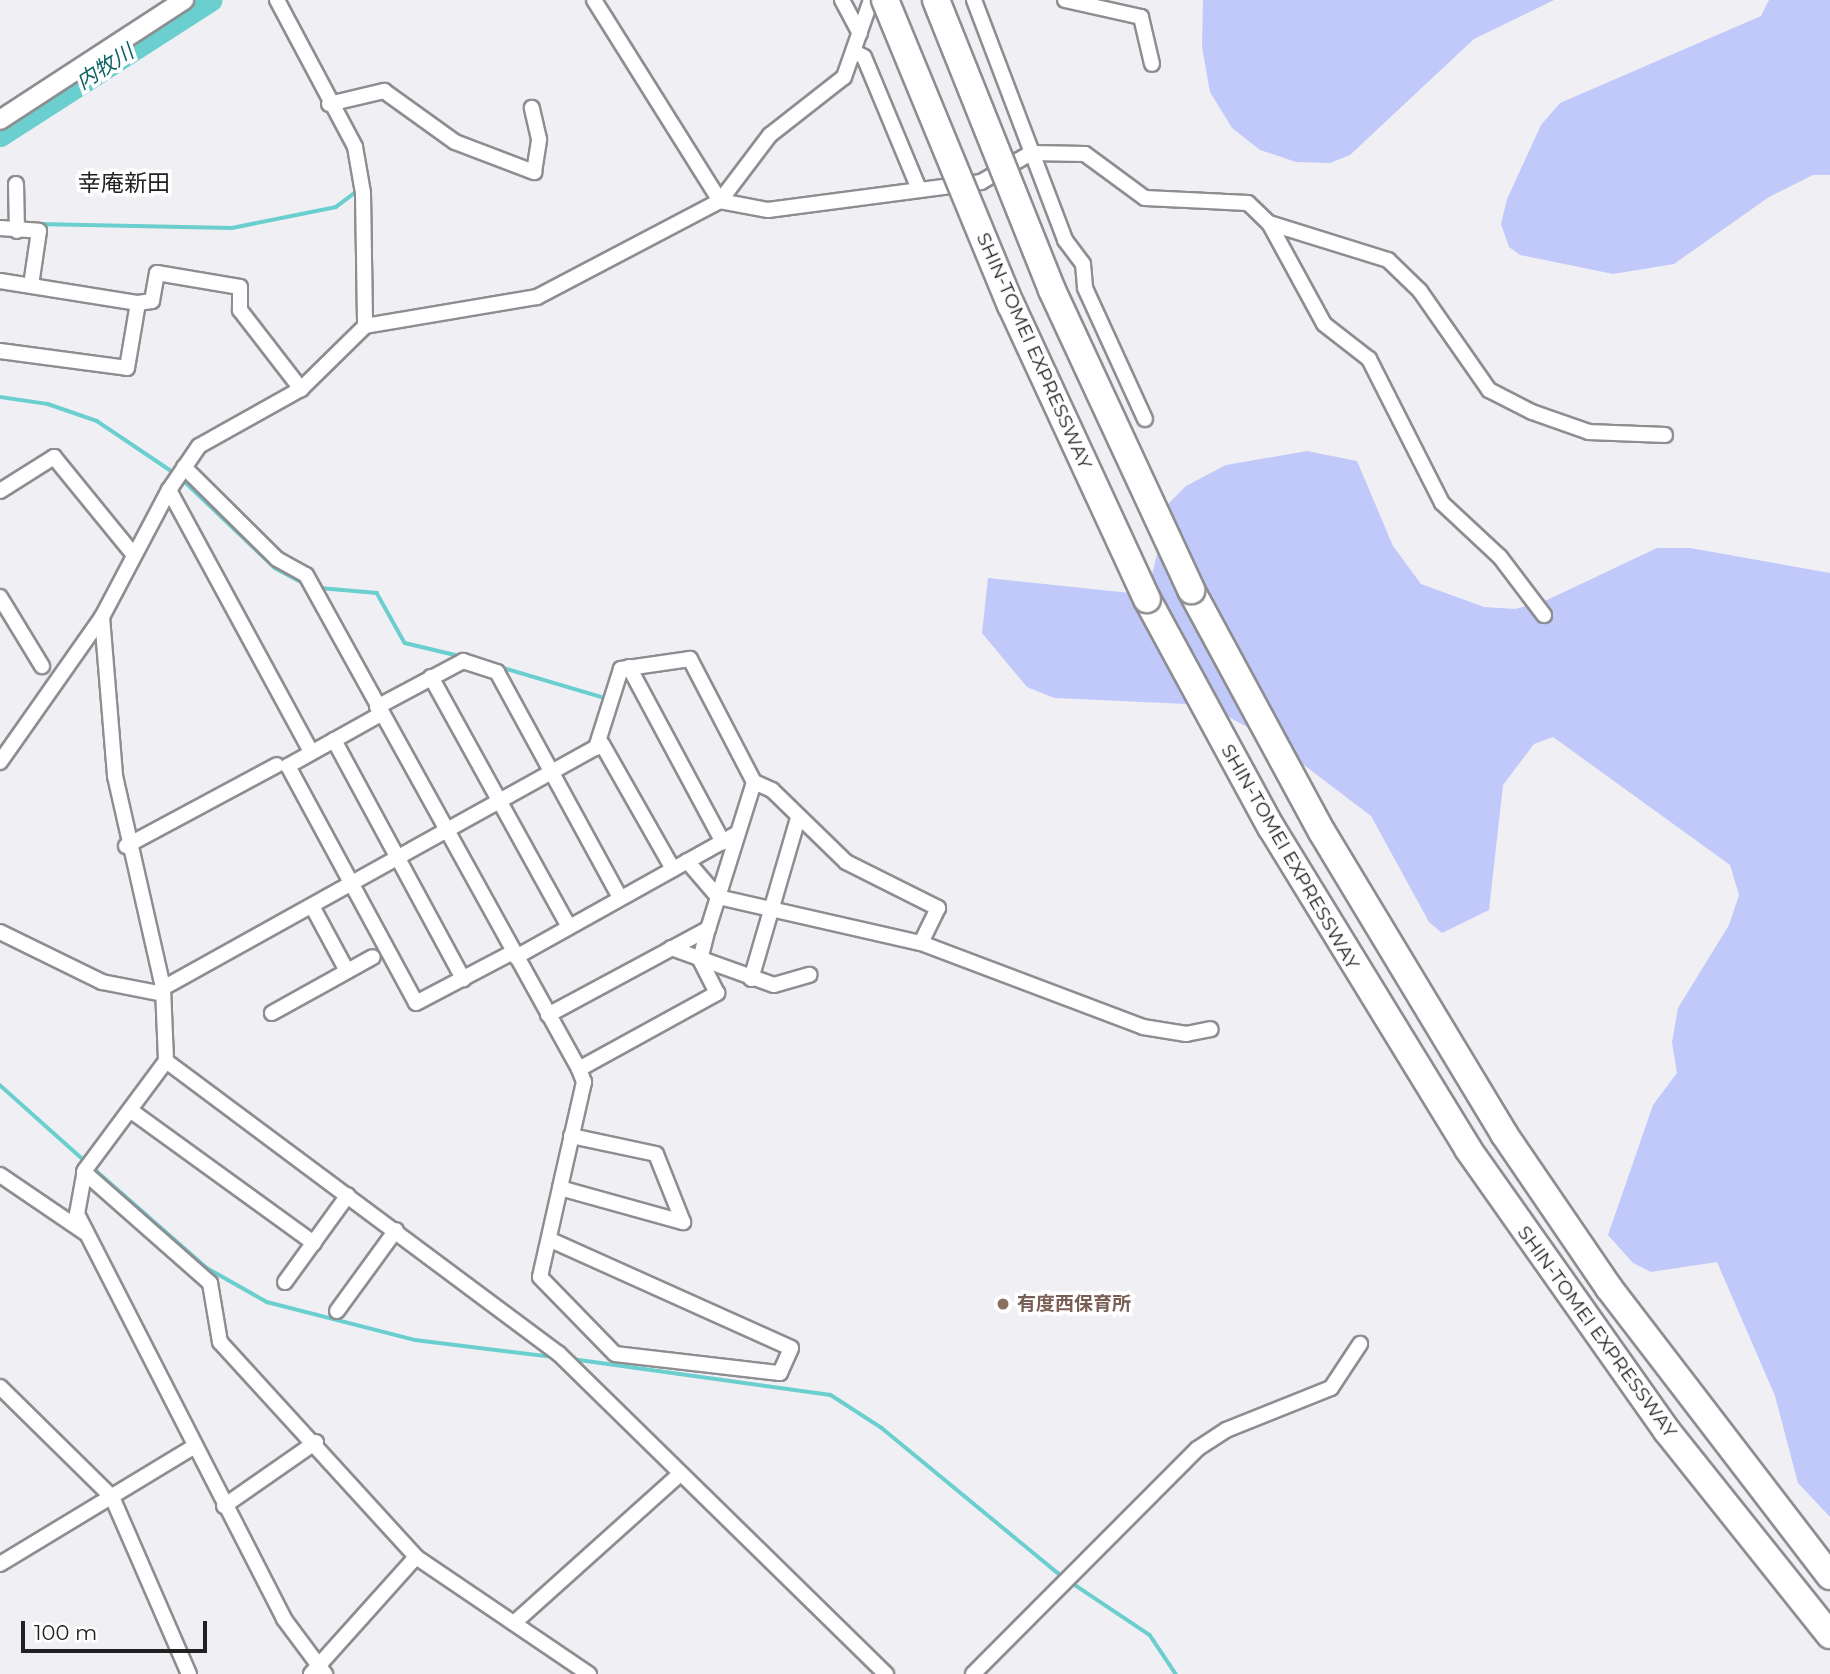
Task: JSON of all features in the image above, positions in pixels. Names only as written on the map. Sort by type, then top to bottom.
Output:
[{"type":"highway","name":"SHIN-TOMEI EXPRESSWAY","points":[[885,0],[1011,305],[1147,599],[1271,827],[1453,1125],[1570,1298],[1765,1558],[1830,1634]]},
{"type":"highway","name":"SHIN-TOMEI EXPRESSWAY","points":[[936,0],[1052,290],[1191,590],[1322,832],[1504,1134],[1609,1288],[1782,1517],[1830,1576]]},
{"type":"street","points":[[0,120],[184,0]]},
{"type":"street","points":[[278,0],[329,104],[355,146],[361,170],[365,326]]},
{"type":"street","points":[[594,0],[720,201],[768,210],[981,182],[1031,153],[1085,153],[1145,198],[1248,203],[1269,223],[1324,324],[1369,359],[1442,503],[1500,557],[1544,615]]},
{"type":"street","points":[[842,0],[860,34]]},
{"type":"street","points":[[0,762],[102,617],[169,490],[199,446],[302,389],[365,326],[537,297],[720,201],[770,135],[844,77],[855,52],[871,0]]},
{"type":"street","points":[[974,0],[1031,153],[1145,419]]},
{"type":"street","points":[[1072,1],[1141,17],[1152,64]]},
{"type":"street","points":[[855,52],[864,57],[919,189]]},
{"type":"street","points":[[329,104],[384,91],[455,142],[534,172],[539,139],[532,108]]},
{"type":"street","points":[[16,184],[17,231]]},
{"type":"street","points":[[1269,223],[1388,260],[1420,291],[1489,390],[1589,432],[1665,435]]},
{"type":"street","points":[[0,228],[40,231],[31,285]]},
{"type":"street","points":[[0,281],[138,303],[152,301],[157,273],[240,287],[240,310],[302,389]]},
{"type":"street","points":[[0,351],[127,368],[138,303]]},
{"type":"street","points":[[0,491],[54,457],[133,554]]},
{"type":"street","points":[[184,467],[277,559],[306,575],[445,834],[579,1069],[584,1082],[540,1277],[615,1353],[780,1373],[791,1348],[549,1239]]},
{"type":"street","points":[[169,490],[311,752]]},
{"type":"street","points":[[0,597],[42,666]]},
{"type":"street","points":[[102,617],[127,846],[163,991],[166,1061],[84,1172],[76,1195],[84,1232],[284,1619],[319,1673],[416,1557]]},
{"type":"street","points":[[596,748],[607,699],[621,669],[690,659],[754,782],[772,790],[846,862],[938,908],[922,943]]},
{"type":"street","points":[[620,898],[497,672],[463,661],[431,677],[334,740],[288,766],[416,1003],[514,955],[568,925],[620,898],[723,842],[736,834]]},
{"type":"street","points":[[629,667],[723,842]]},
{"type":"street","points":[[431,677],[568,925]]},
{"type":"street","points":[[334,740],[463,979]]},
{"type":"street","points":[[0,932],[102,982],[163,991],[602,744],[673,869]]},
{"type":"street","points":[[127,846],[277,765]]},
{"type":"street","points":[[579,1069],[717,993],[700,960],[736,834],[754,782]]},
{"type":"street","points":[[751,979],[798,818]]},
{"type":"street","points":[[687,861],[718,897],[922,943],[1143,1027],[1186,1034],[1210,1029]]},
{"type":"street","points":[[312,906],[346,971]]},
{"type":"street","points":[[548,1015],[708,929]]},
{"type":"street","points":[[671,947],[751,979],[774,985],[810,975]]},
{"type":"street","points":[[272,1013],[373,957]]},
{"type":"street","points":[[166,1061],[559,1354],[886,1674]]},
{"type":"street","points":[[130,1110],[314,1242]]},
{"type":"street","points":[[560,1188],[683,1222],[656,1154],[571,1136]]},
{"type":"street","points":[[84,1172],[210,1283],[220,1342],[316,1442],[416,1557],[589,1674]]},
{"type":"street","points":[[0,1175],[84,1232]]},
{"type":"street","points":[[285,1282],[348,1195]]},
{"type":"street","points":[[337,1311],[396,1230]]},
{"type":"street","points":[[973,1674],[1198,1449],[1226,1430],[1331,1388],[1360,1344]]},
{"type":"street","points":[[0,1387],[112,1497],[189,1674]]},
{"type":"street","points":[[224,1506],[316,1442]]},
{"type":"street","points":[[0,1564],[194,1447]]},
{"type":"street","points":[[514,1623],[680,1474]]},
{"type":"shaded area","points":[[1203,0],[1554,0],[1474,39],[1350,155],[1330,163],[1296,162],[1260,150],[1232,128],[1210,92],[1202,47]]},
{"type":"shaded area","points":[[1769,0],[1830,0],[1830,175],[1813,175],[1769,197],[1674,264],[1613,274],[1520,255],[1509,247],[1501,224],[1507,199],[1541,125],[1560,103],[1761,16]]},
{"type":"shaded area","points":[[1307,451],[1357,461],[1393,546],[1421,584],[1484,607],[1515,609],[1547,600],[1657,548],[1690,548],[1830,573],[1830,1517],[1798,1483],[1775,1396],[1717,1262],[1651,1272],[1633,1263],[1608,1235],[1653,1105],[1677,1073],[1672,1042],[1678,1008],[1729,925],[1739,895],[1730,865],[1553,737],[1534,744],[1503,785],[1489,910],[1442,933],[1429,922],[1371,816],[1271,740],[1227,716],[1186,704],[1054,698],[1027,687],[982,633],[988,578],[1140,594],[1152,575],[1169,503],[1186,486],[1226,465]]},
{"type":"waterway","name":"内牧川","points":[[0,135],[210,0]]},
{"type":"waterway","points":[[37,224],[232,228],[336,207],[356,192]]},
{"type":"waterway","points":[[0,397],[48,404],[97,421],[176,474]]},
{"type":"waterway","points":[[182,479],[275,568],[305,584]]},
{"type":"waterway","points":[[320,588],[377,593],[405,643],[493,664]]},
{"type":"waterway","points":[[500,667],[601,697]]},
{"type":"waterway","points":[[0,1085],[85,1161]]},
{"type":"waterway","points":[[91,1166],[207,1268],[267,1302],[415,1340],[554,1357]]},
{"type":"waterway","points":[[572,1359],[831,1395],[882,1428],[1063,1577]]},
{"type":"waterway","points":[[1069,1581],[1150,1635],[1176,1674]]},
{"type":"place","name":"有度西保育所","points":[[1003,1304]]},
{"type":"district","name":"幸庵新田","points":[[124,183]]}]
